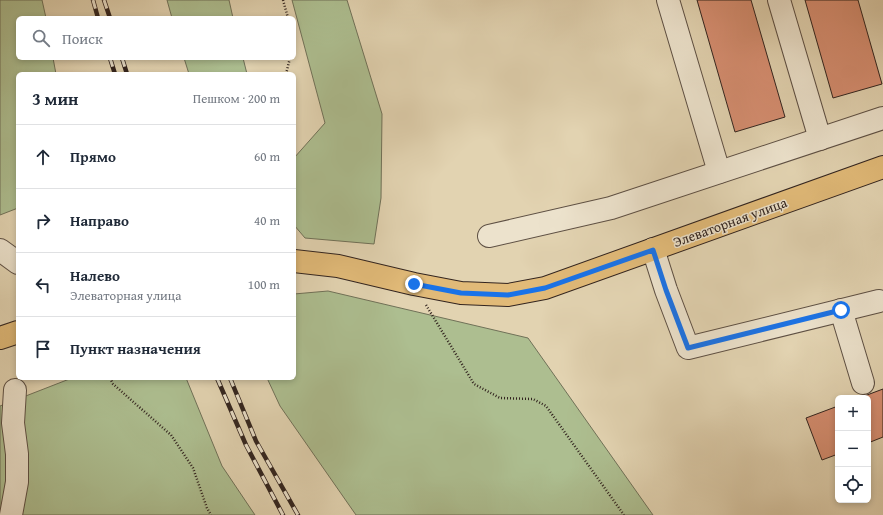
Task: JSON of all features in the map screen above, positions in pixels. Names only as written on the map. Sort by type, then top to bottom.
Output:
[{"type":"main road","name":"Элеваторная улица","points":[[296,261],[338,266],[414,284],[461,293],[508,295],[545,288],[883,167]]},
{"type":"main road","points":[[0,338],[16,333]]},
{"type":"lane","points":[[668,0],[719,172]]},
{"type":"lane","points":[[779,0],[820,139]]},
{"type":"lane","points":[[489,236],[611,208],[883,118]]},
{"type":"lane","points":[[0,250],[16,262]]},
{"type":"lane","points":[[653,250],[666,290],[688,348],[879,300]]},
{"type":"lane","points":[[841,310],[863,383]]},
{"type":"lane","points":[[11,515],[17,482],[17,454],[13,423],[13,388]]},
{"type":"path","points":[[283,0],[287,16]]},
{"type":"path","points":[[286,72],[290,60]]},
{"type":"path","points":[[414,284],[474,384],[500,398],[533,399],[546,406],[624,515]]},
{"type":"path","points":[[111,380],[113,384],[171,435],[193,468],[207,508],[211,515]]},
{"type":"green space","points":[[0,0],[42,0],[46,16],[16,16],[16,60],[53,60],[56,72],[16,72],[16,209],[0,215]]},
{"type":"green space","points":[[167,0],[229,0],[233,16],[171,16]]},
{"type":"green space","points":[[292,0],[347,0],[382,114],[381,198],[374,244],[305,238],[296,227],[296,156],[325,123]]},
{"type":"green space","points":[[185,60],[244,60],[246,72],[188,72]]},
{"type":"green space","points":[[328,291],[528,338],[653,515],[356,515],[280,406],[268,380],[296,380],[296,294]]},
{"type":"green space","points":[[67,380],[187,380],[222,466],[255,515],[0,515],[0,406]]},
{"type":"building","points":[[697,0],[751,0],[785,117],[735,132]]},
{"type":"building","points":[[805,0],[858,0],[882,84],[833,98]]},
{"type":"building","points":[[883,389],[883,437],[871,442],[871,395],[867,395]]},
{"type":"building","points":[[835,407],[835,455],[822,460],[806,418]]},
{"type":"railway","points":[[93,0],[97,16]]},
{"type":"railway","points":[[104,0],[109,16]]},
{"type":"railway","points":[[111,60],[114,72]]},
{"type":"railway","points":[[123,60],[126,72]]},
{"type":"railway","points":[[218,380],[246,445],[283,515]]},
{"type":"railway","points":[[231,380],[256,441],[298,515]]},
{"type":"route","points":[[414,284],[461,293],[508,295],[545,288],[653,250],[666,290],[688,348],[841,310]]}]
